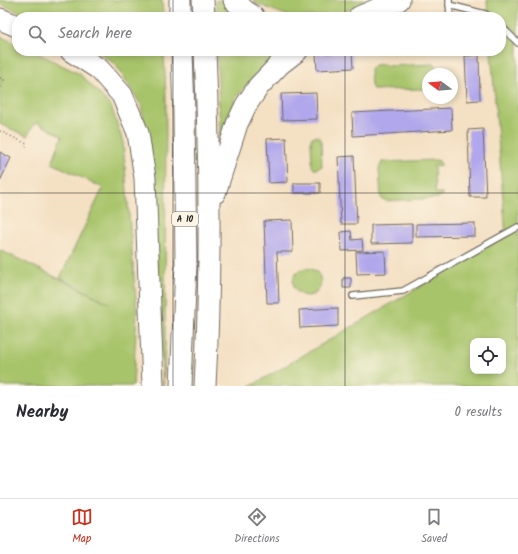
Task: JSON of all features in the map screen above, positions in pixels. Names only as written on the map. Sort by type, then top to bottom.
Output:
[{"type":"highway","points":[[180,0],[180,12]]},
{"type":"highway","points":[[203,0],[204,12]]},
{"type":"highway","points":[[234,0],[247,12]]},
{"type":"highway","points":[[371,12],[399,0]]},
{"type":"highway","points":[[0,19],[12,24]]},
{"type":"highway","points":[[79,56],[99,69],[122,96],[138,133],[146,186],[153,386]]},
{"type":"highway","name":"A 10","points":[[181,386],[186,264],[182,56]]},
{"type":"highway","name":"A 10","points":[[205,386],[210,207],[206,56]]},
{"type":"highway","points":[[210,207],[237,124],[246,105],[259,86],[290,56]]},
{"type":"lane","points":[[449,3],[478,12]]},
{"type":"lane","points":[[506,31],[518,43]]},
{"type":"lane","points":[[353,296],[403,291],[518,227]]},
{"type":"path","points":[[0,78],[4,80],[0,89]]},
{"type":"path","points":[[0,131],[27,144],[25,148]]},
{"type":"green space","points":[[0,0],[162,0],[163,12],[19,12],[0,4]]},
{"type":"green space","points":[[216,0],[220,0],[230,12],[216,12]]},
{"type":"green space","points":[[253,0],[371,0],[343,12],[278,12],[257,4]]},
{"type":"green space","points":[[487,0],[518,0],[518,386],[251,386],[506,236],[491,56],[506,56],[506,12],[488,12]]},
{"type":"green space","points":[[0,36],[12,42],[12,56],[43,56],[80,74],[111,106],[123,142],[137,312],[133,386],[0,386],[0,250],[109,303],[60,278],[103,188],[52,163],[62,136],[36,122],[27,136],[0,124]]},
{"type":"green space","points":[[104,56],[164,56],[166,98],[165,344],[163,386],[151,155],[141,105],[116,65]]},
{"type":"green space","points":[[217,56],[276,56],[259,70],[236,98],[220,138]]},
{"type":"green space","points":[[384,64],[387,66],[434,64],[436,68],[422,68],[422,89],[374,90],[371,86],[370,69],[374,65]]},
{"type":"green space","points":[[315,136],[321,139],[322,166],[317,169],[314,169],[312,166],[311,140],[312,137]]},
{"type":"green space","points":[[439,161],[441,165],[434,166],[435,193],[442,193],[442,195],[438,198],[386,201],[381,198],[379,168],[382,162]]},
{"type":"green space","points":[[307,268],[317,272],[321,282],[317,292],[307,296],[297,292],[293,282],[297,272]]},
{"type":"building","points":[[316,56],[352,56],[353,68],[317,70]]},
{"type":"building","points":[[465,56],[479,56],[480,100],[467,101]]},
{"type":"building","points":[[316,93],[317,119],[282,120],[281,94]]},
{"type":"building","points":[[451,108],[452,130],[353,136],[352,113]]},
{"type":"building","points":[[483,129],[486,197],[470,197],[468,130]]},
{"type":"building","points":[[286,138],[288,182],[269,183],[267,139]]},
{"type":"building","points":[[0,152],[11,158],[0,181]]},
{"type":"building","points":[[354,156],[357,224],[341,224],[338,157]]},
{"type":"building","points":[[294,183],[320,183],[320,193],[294,193]]},
{"type":"building","points":[[292,220],[293,252],[277,252],[279,303],[267,303],[264,221]]},
{"type":"building","points":[[475,223],[475,236],[416,237],[416,224]]},
{"type":"building","points":[[412,224],[412,243],[371,244],[371,225]]},
{"type":"building","points":[[351,231],[352,240],[362,239],[363,250],[342,251],[341,232]]},
{"type":"building","points":[[385,251],[386,273],[357,274],[356,252]]},
{"type":"building","points":[[343,278],[351,278],[351,288],[343,288]]},
{"type":"building","points":[[338,308],[338,326],[300,328],[299,310]]}]
